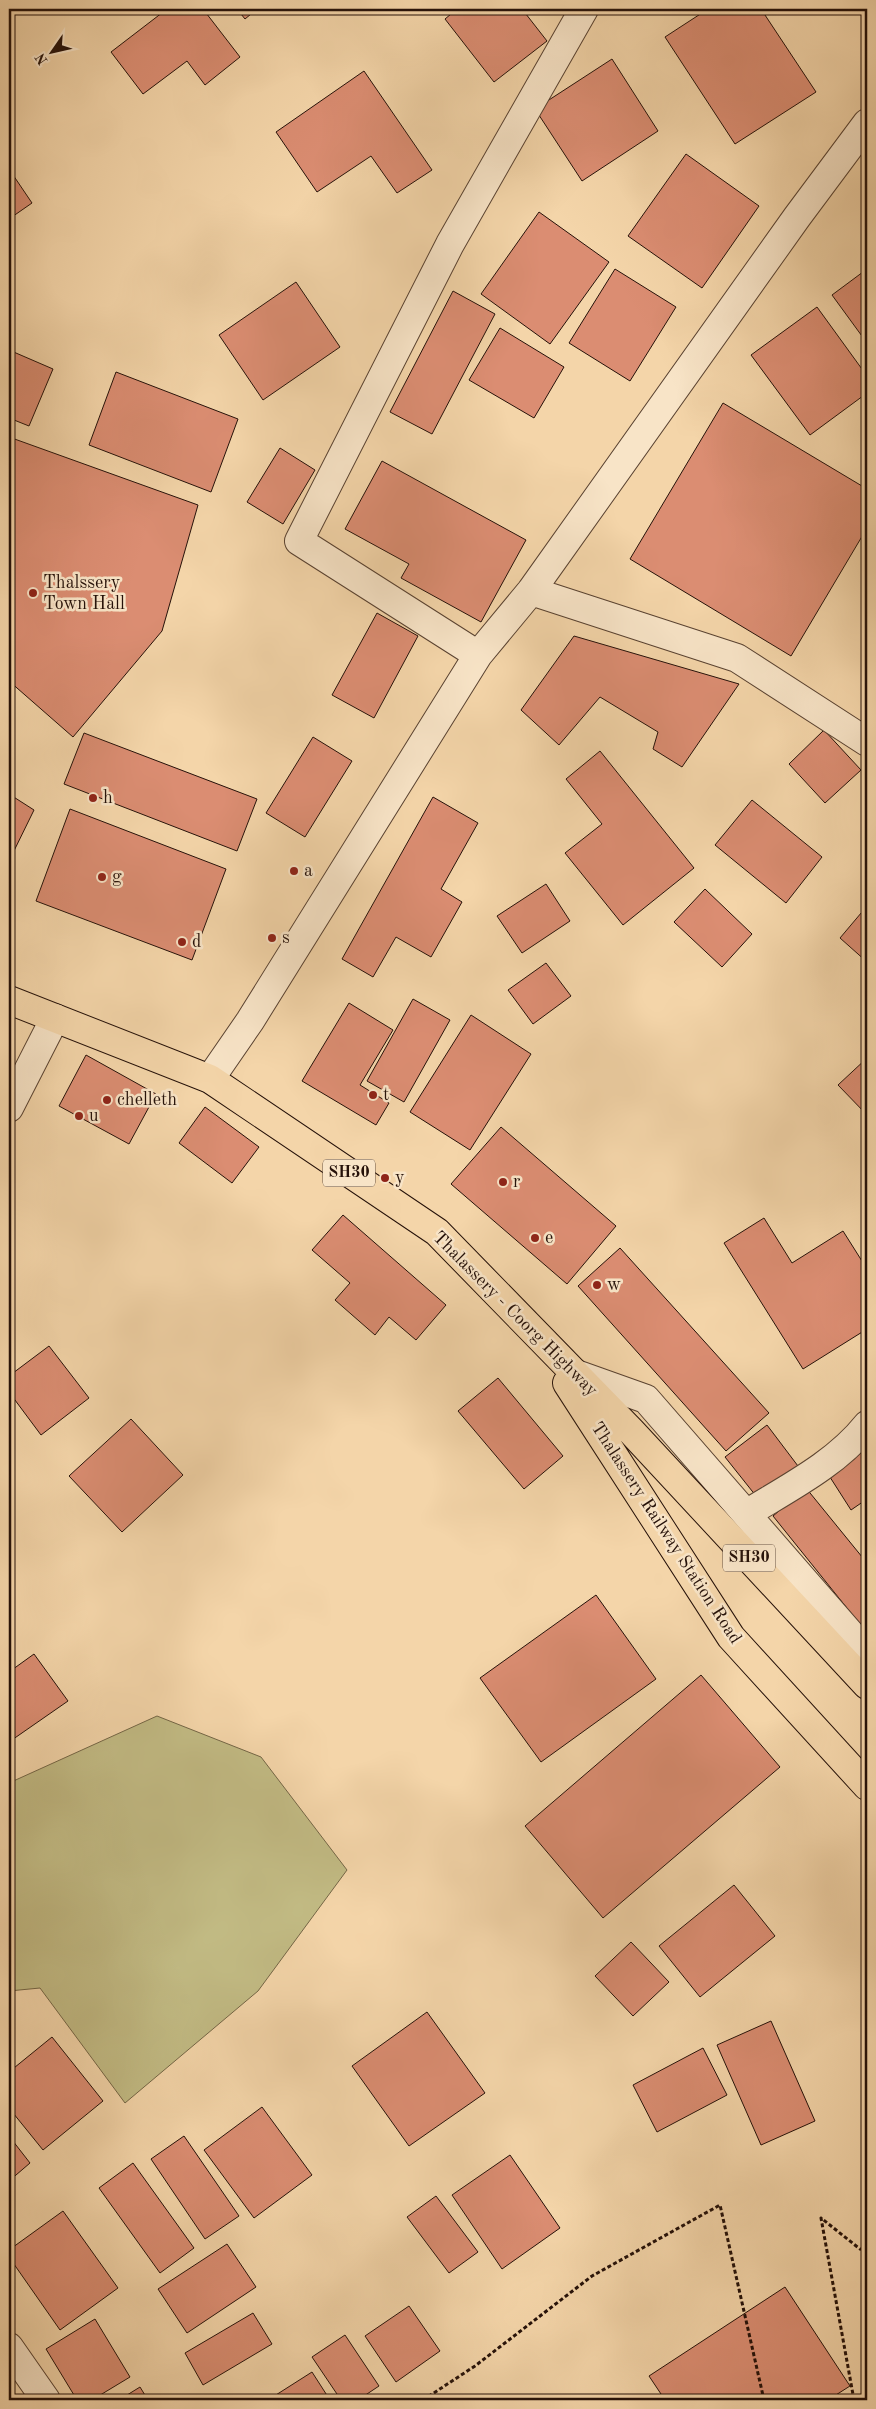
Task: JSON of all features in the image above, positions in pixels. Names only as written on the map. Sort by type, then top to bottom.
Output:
[{"type":"main road","name":"Thalassery - Coorg Highway","points":[[9,1000],[210,1079],[437,1232],[538,1338],[632,1431],[867,1685]]},
{"type":"main road","name":"Thalassery Railway Station Road","points":[[538,1338],[731,1637],[867,1786]]},
{"type":"street","points":[[478,655],[299,541],[450,244],[584,9]]},
{"type":"street","points":[[210,1079],[255,1013],[478,655],[531,591],[867,123]]},
{"type":"street","points":[[531,591],[737,658],[867,742]]},
{"type":"street","points":[[9,1108],[55,1018]]},
{"type":"street","points":[[574,1373],[646,1400],[867,1653]]},
{"type":"street","points":[[746,1514],[854,1442],[867,1425]]},
{"type":"street","points":[[9,2347],[46,2400]]},
{"type":"path","points":[[423,2400],[475,2366],[592,2276],[720,2205],[764,2400]]},
{"type":"path","points":[[854,2400],[821,2218],[860,2249],[867,2250]]},
{"type":"shaded area","points":[[157,1716],[261,1757],[347,1870],[258,1991],[125,2103],[40,1988],[9,1991],[9,1783]]},
{"type":"building","points":[[167,9],[203,9],[240,57],[205,85],[187,61],[143,94],[111,52]]},
{"type":"building","points":[[237,9],[257,9],[245,19]]},
{"type":"building","points":[[457,9],[522,9],[547,41],[494,82],[445,19]]},
{"type":"building","points":[[708,9],[761,9],[816,92],[735,144],[665,37]]},
{"type":"building","points":[[612,59],[658,131],[582,181],[535,109]]},
{"type":"building","points":[[364,71],[432,170],[397,193],[371,156],[317,192],[276,132]]},
{"type":"building","points":[[686,154],[759,206],[702,288],[628,236]]},
{"type":"building","points":[[9,169],[32,203],[9,219]]},
{"type":"building","points":[[539,212],[609,262],[550,344],[481,294]]},
{"type":"building","points":[[615,269],[676,307],[630,381],[569,343]]},
{"type":"building","points":[[867,269],[867,343],[832,295]]},
{"type":"building","points":[[296,282],[340,347],[263,400],[219,335]]},
{"type":"building","points":[[453,291],[495,314],[432,434],[390,412]]},
{"type":"building","points":[[817,307],[867,376],[867,393],[810,435],[751,355]]},
{"type":"building","points":[[500,328],[564,367],[534,418],[469,380]]},
{"type":"building","points":[[9,350],[53,369],[29,426],[9,418]]},
{"type":"building","points":[[116,372],[238,419],[211,492],[89,445]]},
{"type":"building","points":[[723,403],[867,489],[867,528],[791,656],[630,559]]},
{"type":"building","points":[[9,437],[198,505],[162,631],[73,737],[9,681]]},
{"type":"building","points":[[280,448],[315,470],[283,524],[247,502]]},
{"type":"building","points":[[382,461],[526,540],[481,622],[401,578],[409,564],[345,529]]},
{"type":"building","points":[[377,613],[418,636],[374,718],[332,695]]},
{"type":"building","points":[[574,636],[739,684],[682,767],[653,749],[658,732],[600,697],[559,745],[521,710]]},
{"type":"building","points":[[824,730],[861,770],[825,803],[789,764]]},
{"type":"building","points":[[84,733],[257,799],[237,851],[64,784]]},
{"type":"building","points":[[313,737],[352,761],[305,837],[266,813]]},
{"type":"building","points":[[600,751],[694,868],[623,925],[565,853],[602,824],[566,779]]},
{"type":"building","points":[[9,794],[34,810],[9,861]]},
{"type":"building","points":[[433,797],[478,823],[441,889],[462,902],[431,957],[396,937],[373,977],[342,959]]},
{"type":"building","points":[[752,800],[822,857],[786,903],[715,845]]},
{"type":"building","points":[[70,809],[226,869],[192,960],[36,901]]},
{"type":"building","points":[[546,884],[570,921],[522,953],[497,916]]},
{"type":"building","points":[[705,889],[752,934],[722,967],[674,922]]},
{"type":"building","points":[[867,906],[867,962],[840,938]]},
{"type":"building","points":[[546,963],[571,996],[533,1024],[508,990]]},
{"type":"building","points":[[413,999],[450,1020],[404,1102],[367,1081]]},
{"type":"building","points":[[349,1003],[393,1030],[360,1085],[389,1103],[376,1125],[302,1081]]},
{"type":"building","points":[[471,1015],[531,1054],[470,1150],[410,1112]]},
{"type":"building","name":"chelleth","points":[[86,1055],[156,1094],[129,1144],[59,1106]]},
{"type":"building","points":[[867,1058],[867,1115],[838,1085]]},
{"type":"building","points":[[205,1107],[259,1147],[232,1183],[179,1143]]},
{"type":"building","points":[[501,1127],[616,1226],[567,1284],[451,1184]]},
{"type":"building","points":[[343,1215],[446,1305],[416,1340],[389,1317],[375,1335],[335,1300],[350,1283],[312,1250]]},
{"type":"building","points":[[764,1218],[792,1263],[843,1231],[867,1269],[867,1329],[803,1369],[724,1243]]},
{"type":"building","points":[[620,1248],[769,1413],[726,1451],[578,1286]]},
{"type":"building","points":[[49,1346],[89,1398],[41,1435],[9,1392],[9,1376]]},
{"type":"building","points":[[498,1378],[563,1456],[524,1489],[458,1411]]},
{"type":"building","points":[[131,1419],[183,1475],[122,1532],[69,1476]]},
{"type":"building","points":[[767,1425],[801,1470],[760,1501],[725,1457]]},
{"type":"building","points":[[867,1449],[867,1499],[851,1510],[828,1474]]},
{"type":"building","points":[[806,1488],[867,1563],[867,1633],[773,1516]]},
{"type":"building","points":[[596,1595],[656,1679],[541,1762],[480,1678]]},
{"type":"building","points":[[34,1654],[68,1701],[9,1742],[9,1672]]},
{"type":"building","points":[[701,1675],[780,1767],[603,1918],[525,1826]]},
{"type":"building","points":[[734,1885],[775,1936],[700,1997],[659,1946]]},
{"type":"building","points":[[631,1942],[669,1982],[633,2016],[595,1976]]},
{"type":"building","points":[[427,2012],[485,2093],[409,2146],[352,2066]]},
{"type":"building","points":[[771,2021],[815,2121],[761,2145],[717,2045]]},
{"type":"building","points":[[52,2037],[103,2101],[43,2150],[9,2108],[9,2072]]},
{"type":"building","points":[[703,2048],[727,2095],[657,2132],[633,2085]]},
{"type":"building","points":[[262,2107],[312,2175],[254,2218],[204,2150]]},
{"type":"building","points":[[9,2136],[30,2163],[9,2181]]},
{"type":"building","points":[[184,2136],[239,2216],[205,2239],[151,2159]]},
{"type":"building","points":[[510,2155],[560,2228],[502,2269],[452,2195]]},
{"type":"building","points":[[133,2163],[194,2248],[160,2273],[99,2188]]},
{"type":"building","points":[[436,2196],[478,2252],[449,2273],[407,2217]]},
{"type":"building","points":[[63,2211],[118,2288],[60,2330],[9,2257],[9,2250]]},
{"type":"building","points":[[227,2244],[256,2287],[187,2333],[158,2289]]},
{"type":"building","points":[[785,2287],[850,2386],[828,2400],[665,2400],[649,2376]]},
{"type":"building","points":[[409,2306],[440,2351],[396,2382],[365,2336]]},
{"type":"building","points":[[253,2313],[272,2344],[203,2385],[185,2353]]},
{"type":"building","points":[[95,2319],[130,2377],[92,2400],[77,2400],[46,2349]]},
{"type":"building","points":[[345,2335],[379,2386],[358,2400],[341,2400],[312,2357]]},
{"type":"building","points":[[312,2372],[330,2400],[268,2400]]},
{"type":"building","points":[[140,2387],[148,2400],[119,2400]]},
{"type":"place","name":"Thalssery Town Hall","points":[[33,593]]},
{"type":"place","name":"h","points":[[93,798]]},
{"type":"place","name":"a","points":[[294,871]]},
{"type":"place","name":"g","points":[[102,877]]},
{"type":"place","name":"s","points":[[272,938]]},
{"type":"place","name":"d","points":[[182,942]]},
{"type":"place","name":"t","points":[[373,1095]]},
{"type":"place","name":"chelleth","points":[[107,1100]]},
{"type":"place","name":"u","points":[[79,1116]]},
{"type":"place","name":"y","points":[[385,1178]]},
{"type":"place","name":"r","points":[[503,1182]]},
{"type":"place","name":"e","points":[[535,1238]]},
{"type":"place","name":"w","points":[[597,1285]]}]
